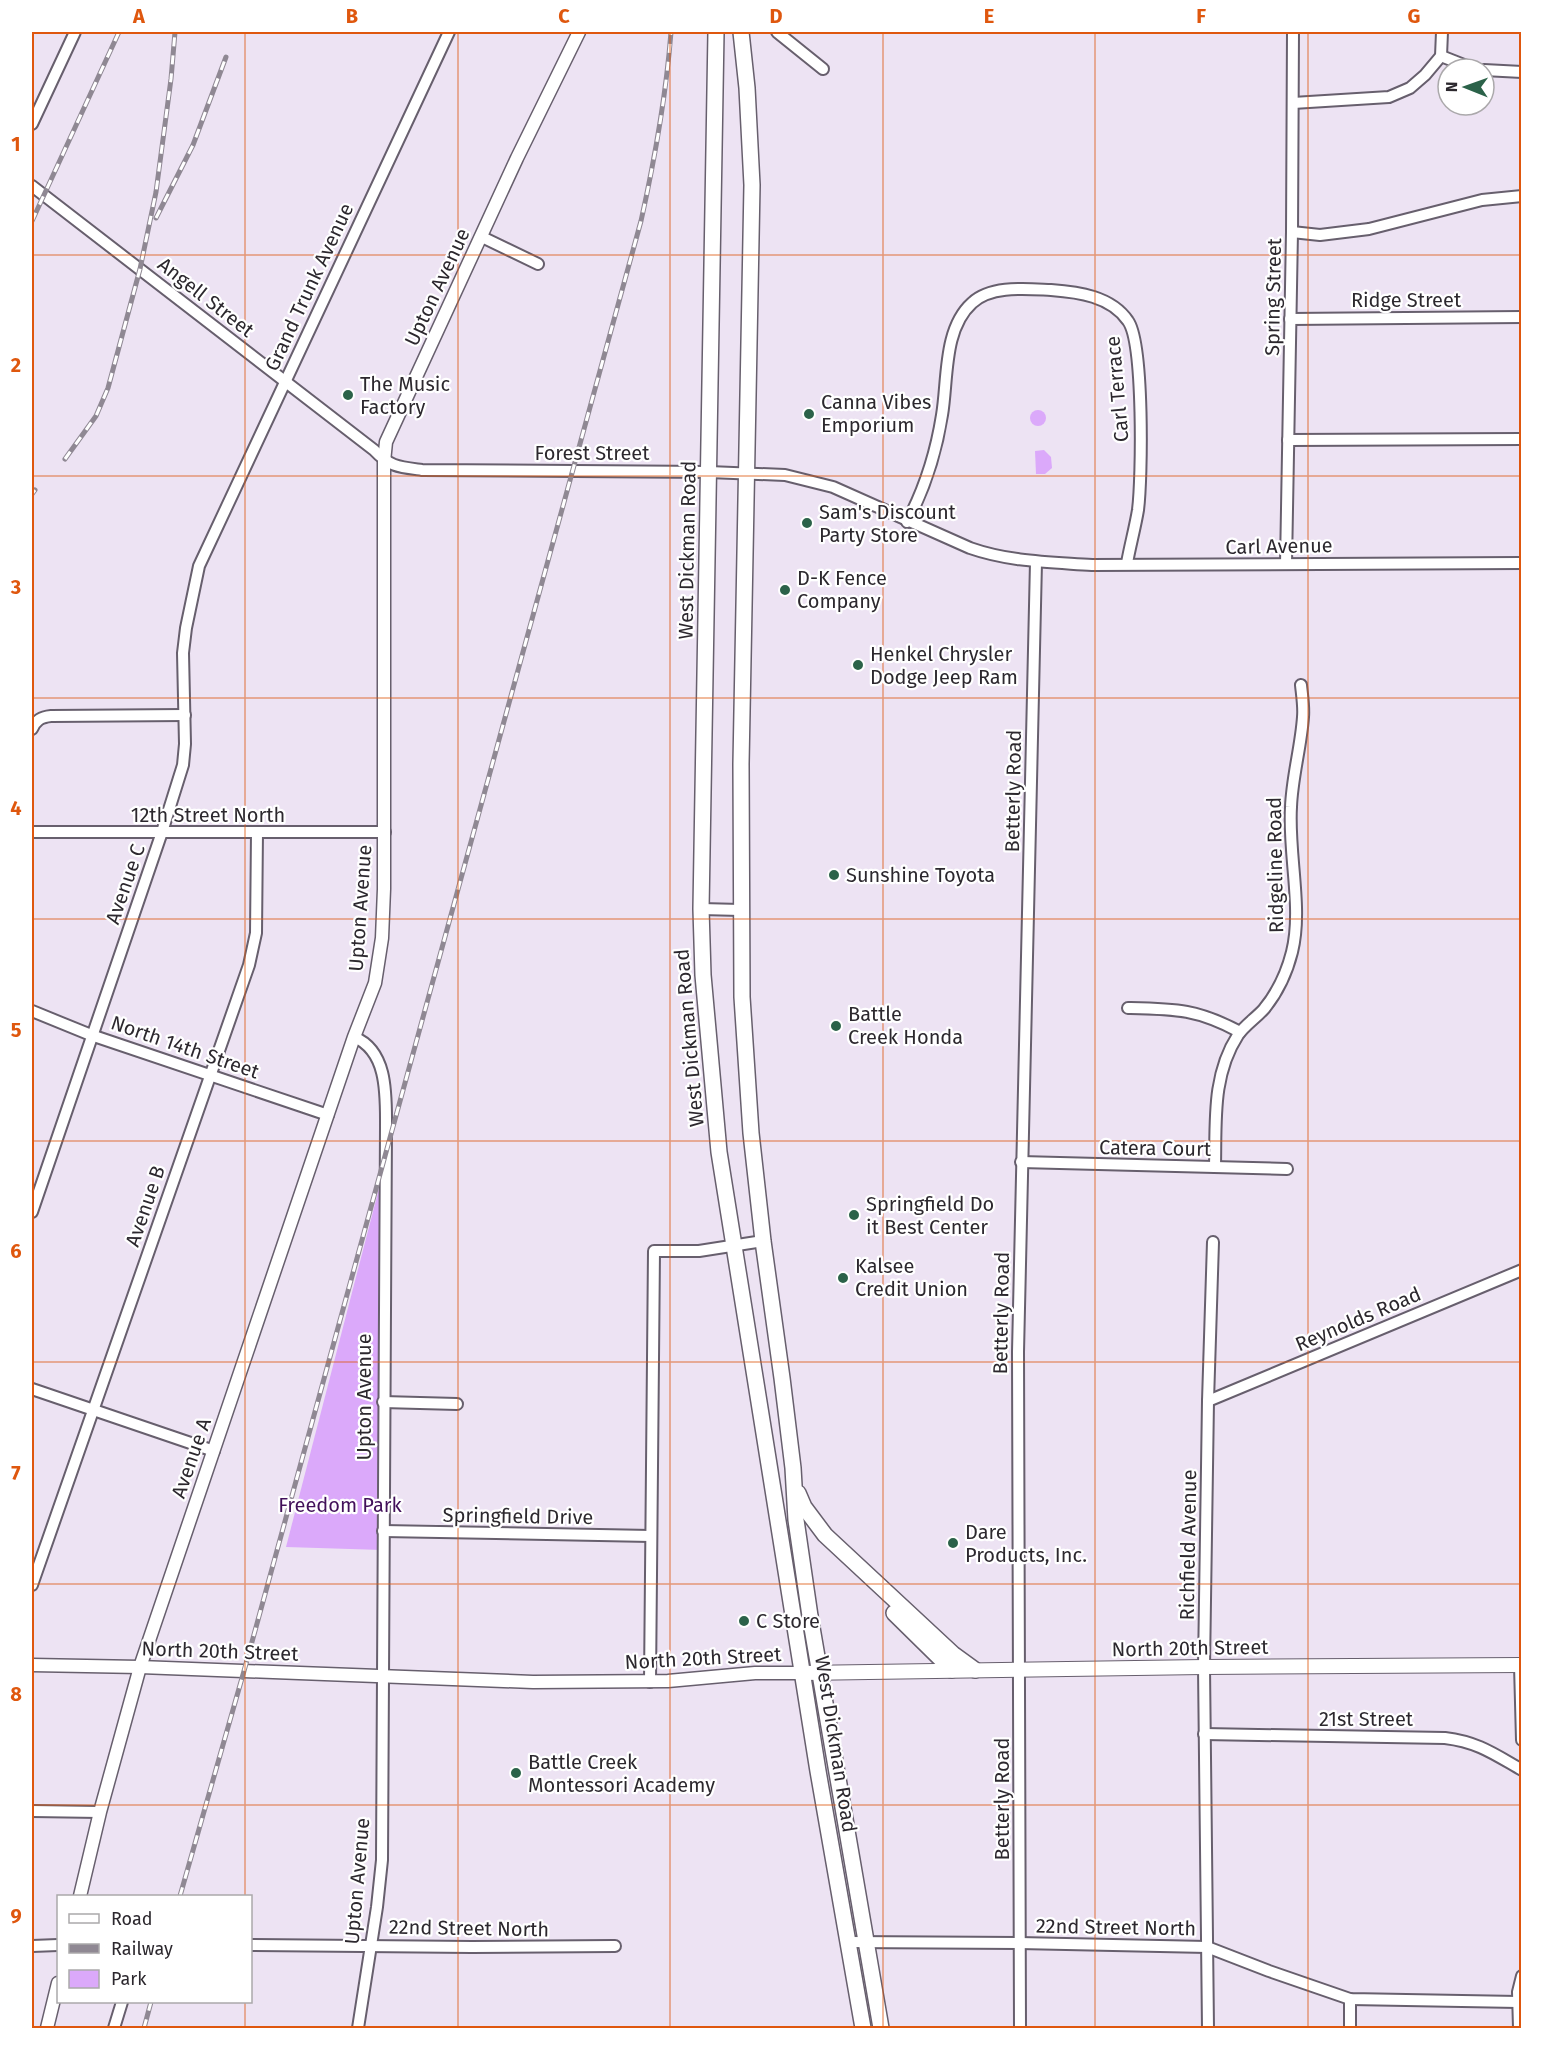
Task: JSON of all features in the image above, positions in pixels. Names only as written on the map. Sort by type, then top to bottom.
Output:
[{"type":"main road","name":"West Dickman Road","points":[[716,32],[701,909],[703,975],[719,1152],[818,1771],[863,2028]]},
{"type":"main road","name":"West Dickman Road","points":[[741,32],[747,88],[752,185],[741,764],[742,1006],[751,1133],[782,1378],[796,1520],[881,2028]]},
{"type":"main road","points":[[794,1484],[804,1507],[825,1534],[953,1654],[975,1670]]},
{"type":"main road","points":[[774,1496],[951,1670]]},
{"type":"main road","name":"North 20th Street","points":[[803,1673],[1204,1666],[1521,1665]]},
{"type":"street","points":[[32,124],[75,32]]},
{"type":"street","name":"Grand Trunk Avenue","points":[[203,558],[450,32]]},
{"type":"street","name":"Upton Avenue","points":[[358,2028],[372,1945],[382,1860],[386,1087],[372,1049],[365,1041],[354,1037],[375,983],[382,938],[385,832],[384,462],[386,442],[517,158],[579,32]]},
{"type":"street","points":[[777,32],[823,69]]},
{"type":"street","name":"Spring Street","points":[[1286,564],[1293,32]]},
{"type":"street","points":[[1293,104],[1389,97],[1410,88],[1441,56],[1442,32]]},
{"type":"street","points":[[1496,71],[1521,72]]},
{"type":"street","name":"Angell Street","points":[[32,186],[374,450],[384,462]]},
{"type":"street","points":[[1292,232],[1320,235],[1369,229],[1482,200],[1521,196]]},
{"type":"street","points":[[482,237],[538,264]]},
{"type":"street","name":"Carl Terrace","points":[[907,522],[920,498],[932,463],[942,416],[952,338],[958,322],[972,303],[988,293],[1006,290],[1079,292],[1112,306],[1129,322],[1135,344],[1141,454],[1138,509],[1127,563]]},
{"type":"street","name":"Ridge Street","points":[[1290,319],[1521,317]]},
{"type":"street","points":[[1288,440],[1521,439]]},
{"type":"street","name":"Forest Street","points":[[384,462],[422,470],[785,474],[833,488],[944,538],[994,556],[1036,562]]},
{"type":"street","name":"Avenue C","points":[[32,1212],[183,765],[185,716],[183,653],[199,566],[203,558]]},
{"type":"street","name":"Carl Avenue","points":[[1036,562],[1092,565],[1127,563],[1521,563]]},
{"type":"street","name":"Betterly Road","points":[[1020,2028],[1018,1352],[1036,562]]},
{"type":"street","name":"Ridgeline Road","points":[[1215,1167],[1218,1084],[1229,1050],[1240,1032],[1263,1009],[1277,990],[1292,953],[1296,932],[1291,857],[1291,807],[1293,776],[1303,716],[1301,685]]},
{"type":"street","points":[[32,728],[42,717],[51,716],[185,716]]},
{"type":"street","name":"12th Street North","points":[[32,832],[385,832]]},
{"type":"street","name":"Avenue B","points":[[32,1585],[249,965],[256,933],[257,832]]},
{"type":"street","points":[[701,909],[741,910]]},
{"type":"street","points":[[1128,1008],[1176,1009],[1200,1014],[1218,1020],[1240,1032]]},
{"type":"street","name":"North 14th Street","points":[[32,1011],[91,1035],[328,1115]]},
{"type":"street","name":"Avenue A","points":[[80,1895],[100,1812],[140,1667],[354,1037]]},
{"type":"street","name":"Catera Court","points":[[1021,1162],[1287,1169]]},
{"type":"street","points":[[650,1682],[654,1251],[699,1251],[763,1241]]},
{"type":"street","name":"Richfield Avenue","points":[[1208,2028],[1204,1666],[1213,1242]]},
{"type":"street","name":"Reynolds Road","points":[[1208,1401],[1521,1270]]},
{"type":"street","points":[[32,1389],[214,1451]]},
{"type":"street","points":[[383,1402],[457,1404]]},
{"type":"street","name":"Springfield Drive","points":[[383,1532],[651,1536]]},
{"type":"street","name":"North 20th Street","points":[[32,1665],[533,1682],[650,1682],[755,1673],[803,1673]]},
{"type":"street","points":[[1521,1665],[1521,1740]]},
{"type":"street","name":"21st Street","points":[[1204,1734],[1445,1737],[1480,1746],[1521,1770]]},
{"type":"street","points":[[32,1811],[100,1812]]},
{"type":"street","name":"22nd Street North","points":[[848,1942],[1207,1947],[1350,1999],[1518,2002]]},
{"type":"street","points":[[32,1946],[57,1945]]},
{"type":"street","name":"22nd Street North","points":[[252,1945],[615,1946]]},
{"type":"street","points":[[1519,2028],[1518,2002],[1521,1976]]},
{"type":"street","points":[[47,2028],[57,1987]]},
{"type":"street","points":[[1350,1999],[1350,2028]]},
{"type":"street","points":[[114,2028],[121,2003]]},
{"type":"green space","points":[[1038,410],[1044,412],[1046,418],[1044,424],[1038,426],[1032,424],[1030,418],[1032,412]]},
{"type":"green space","points":[[1044,450],[1051,457],[1052,468],[1045,474],[1036,474],[1035,451]]},
{"type":"green space","name":"Freedom Park","points":[[383,1173],[382,1550],[286,1547]]},
{"type":"railway","points":[[32,221],[119,32]]},
{"type":"railway","points":[[65,459],[96,416],[108,388],[140,269],[156,192],[175,32]]},
{"type":"railway","points":[[180,1895],[244,1671],[641,221],[659,127],[671,32]]},
{"type":"railway","points":[[156,218],[193,145],[226,57]]},
{"type":"railway","points":[[32,494],[35,490]]},
{"type":"railway","points":[[144,2028],[151,2003]]},
{"type":"place","name":"The Music Factory","points":[[348,395]]},
{"type":"place","name":"Canna Vibes Emporium","points":[[809,414]]},
{"type":"place","name":"Sam's Discount Party Store","points":[[807,523]]},
{"type":"place","name":"D-K Fence Company","points":[[785,590]]},
{"type":"place","name":"Henkel Chrysler Dodge Jeep Ram","points":[[858,665]]},
{"type":"place","name":"Sunshine Toyota","points":[[834,875]]},
{"type":"place","name":"Battle Creek Honda","points":[[836,1026]]},
{"type":"place","name":"Springfield Do it Best Center","points":[[854,1215]]},
{"type":"place","name":"Kalsee Credit Union","points":[[843,1278]]},
{"type":"place","name":"Dare Products, Inc.","points":[[953,1543]]},
{"type":"place","name":"C Store","points":[[744,1621]]},
{"type":"place","name":"Battle Creek Montessori Academy","points":[[516,1773]]}]
